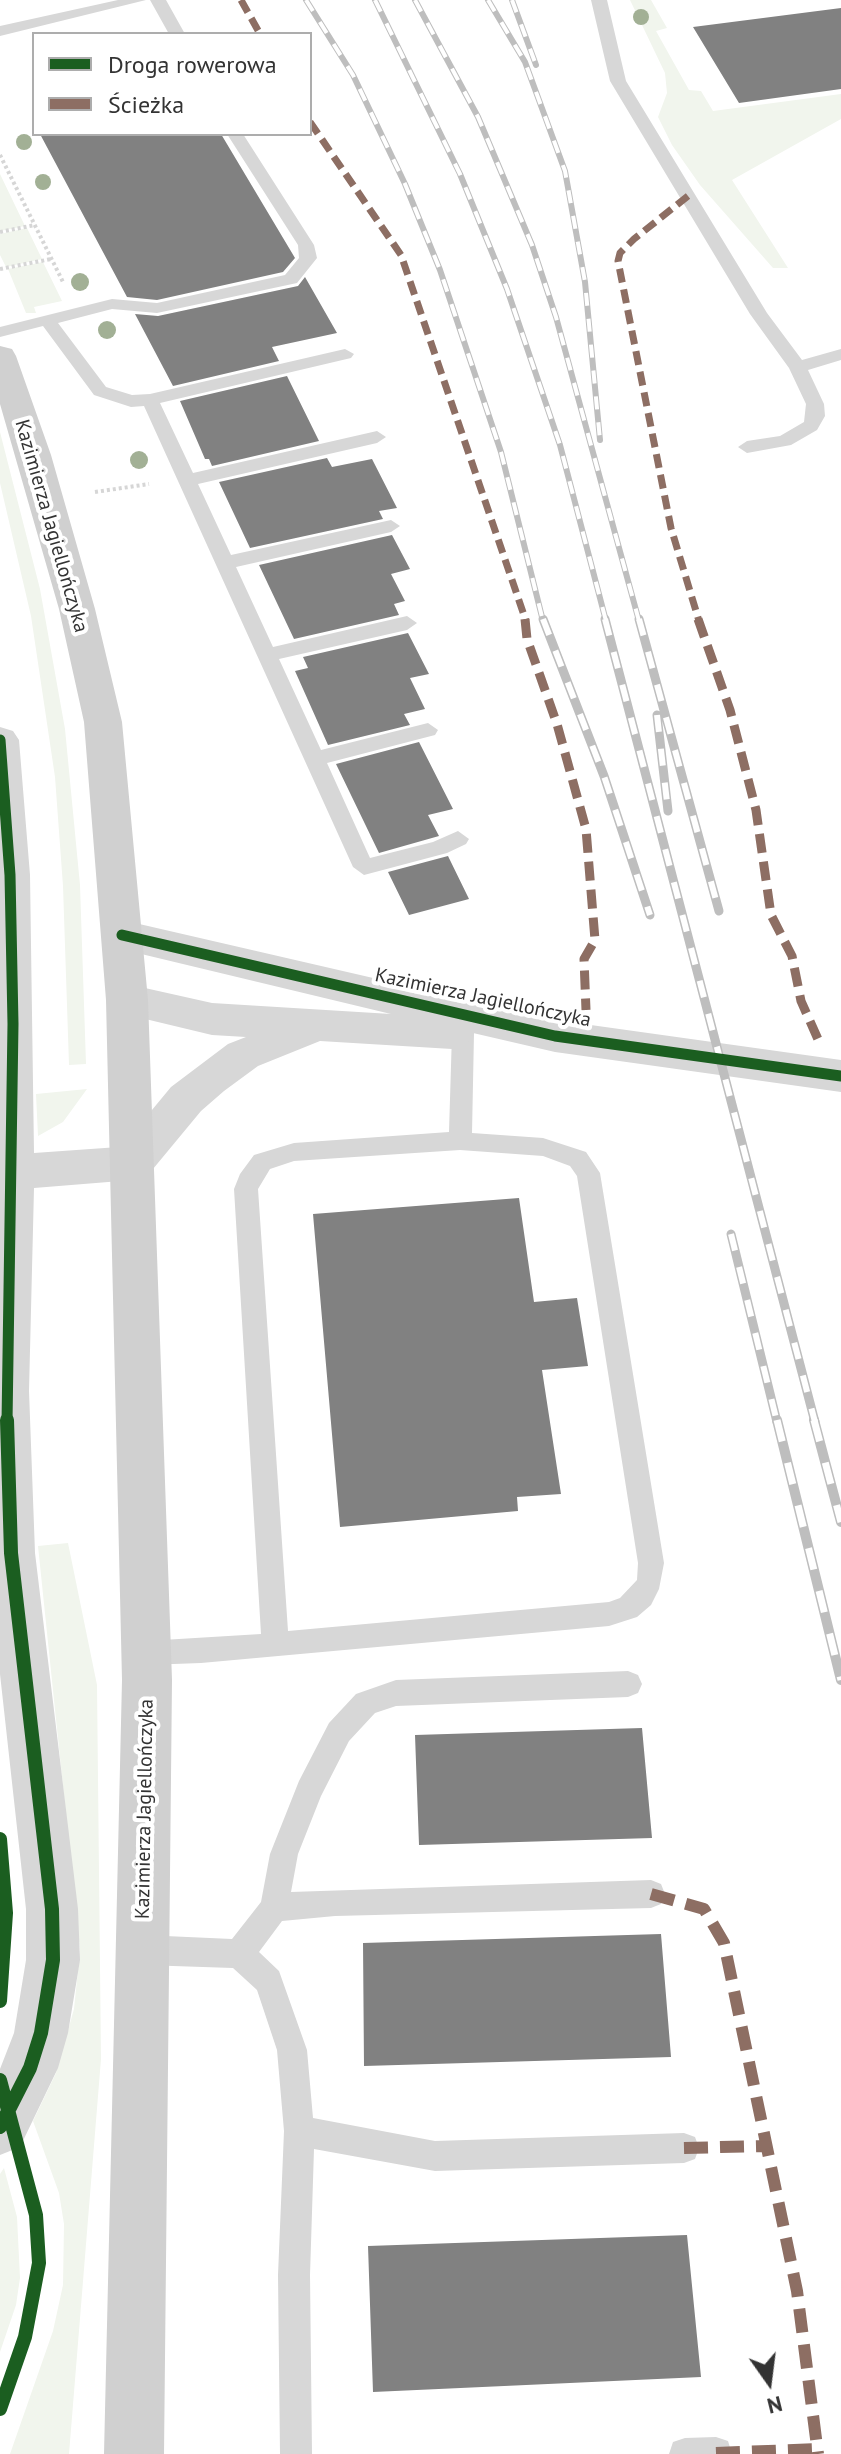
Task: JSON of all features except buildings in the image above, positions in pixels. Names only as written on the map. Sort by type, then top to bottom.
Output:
[{"type":"main road","name":"Kazimierza Jagiellończyka","points":[[0,356],[38,469],[77,609],[103,722],[127,1000],[146,1653],[134,2454]]},
{"type":"street","points":[[0,740],[10,875],[6,1391],[11,1553],[52,1909],[53,1960],[41,2033],[30,2068],[0,2127]]},
{"type":"street","name":"Kazimierza Jagiellończyka","points":[[122,935],[555,1036],[841,1076]]},
{"type":"street","points":[[127,1000],[212,1019],[314,1027],[555,1036]]},
{"type":"street","points":[[7,1173],[133,1163],[186,1099],[209,1079],[243,1055],[314,1027]]},
{"type":"lane","points":[[0,31],[138,0]]},
{"type":"lane","points":[[158,0],[176,32]]},
{"type":"lane","points":[[599,0],[618,81],[719,251],[798,367],[815,404],[816,416],[811,426],[785,441],[747,447]]},
{"type":"lane","points":[[0,332],[112,304],[157,308],[291,279],[308,258],[306,245],[236,136]]},
{"type":"lane","points":[[47,320],[100,391],[131,401],[150,400],[345,354]]},
{"type":"lane","points":[[798,367],[841,354]]},
{"type":"lane","points":[[150,400],[364,867],[439,848],[458,839]]},
{"type":"lane","points":[[188,480],[377,437]]},
{"type":"lane","points":[[225,563],[391,526]]},
{"type":"lane","points":[[268,655],[407,623]]},
{"type":"lane","points":[[313,759],[428,730]]},
{"type":"lane","points":[[460,1141],[463,1033]]},
{"type":"lane","points":[[146,1653],[275,1645],[609,1614],[628,1608],[642,1596],[650,1581],[651,1563],[588,1173],[578,1159],[563,1151],[460,1141],[294,1152],[262,1162],[249,1181],[246,1189],[275,1645]]},
{"type":"lane","points":[[239,1954],[274,1908],[284,1854],[309,1790],[339,1732],[366,1703],[396,1693],[628,1684]]},
{"type":"lane","points":[[274,1908],[335,1902],[651,1894]]},
{"type":"lane","points":[[143,1950],[239,1954],[269,1981],[292,2050],[299,2131],[294,2275],[296,2454]]},
{"type":"lane","points":[[299,2131],[435,2156],[684,2148]]},
{"type":"path","points":[[0,155],[77,312]]},
{"type":"path","points":[[0,232],[35,225]]},
{"type":"path","points":[[0,269],[51,259]]},
{"type":"path","points":[[95,492],[175,478],[188,480]]},
{"type":"shaded area","points":[[630,0],[651,0],[667,28],[656,31],[689,90],[701,91],[713,111],[841,94],[841,119],[732,180],[788,268],[773,268],[700,185],[672,145],[658,117],[667,93],[665,73]]},
{"type":"shaded area","points":[[0,174],[25,226],[0,231]]},
{"type":"shaded area","points":[[27,228],[42,259],[6,267],[0,255],[0,234]]},
{"type":"shaded area","points":[[43,262],[62,301],[34,307],[36,313],[26,313],[8,269]]},
{"type":"shaded area","points":[[0,432],[40,589],[65,729],[80,885],[86,1064],[69,1065],[63,886],[55,777],[31,616],[0,483]]},
{"type":"shaded area","points":[[87,1089],[63,1122],[38,1136],[36,1094]]},
{"type":"shaded area","points":[[68,1543],[97,1685],[101,2059],[69,2454],[10,2454],[53,2331],[63,2285],[64,2224],[59,2193],[33,2121],[56,2073],[74,2009],[80,1950],[38,1546]]},
{"type":"shaded area","points":[[4,2168],[17,2217],[20,2278],[16,2305],[0,2352],[0,2174]]},
{"type":"railway","points":[[306,0],[353,75],[405,184],[440,270],[501,452],[543,621]]},
{"type":"railway","points":[[375,0],[460,174],[507,289],[560,445],[606,621]]},
{"type":"railway","points":[[415,0],[478,117],[532,245],[556,317],[639,621]]},
{"type":"railway","points":[[488,0],[525,62],[565,171],[585,282],[600,440]]},
{"type":"railway","points":[[512,0],[536,65]]},
{"type":"railway","points":[[543,619],[604,776],[650,915]]},
{"type":"railway","points":[[605,619],[815,1422]]},
{"type":"railway","points":[[639,619],[719,911]]},
{"type":"railway","points":[[657,715],[668,811]]},
{"type":"railway","points":[[731,1234],[777,1422]]},
{"type":"railway","points":[[777,1420],[841,1680]]},
{"type":"railway","points":[[814,1420],[841,1522]]},
{"type":"marked path","points":[[241,0],[259,32]]},
{"type":"marked path","points":[[312,125],[380,220],[401,255],[528,627],[527,639],[557,724],[586,829],[595,940],[584,959],[586,1010]]},
{"type":"marked path","points":[[688,196],[634,239],[620,253],[618,261],[671,528],[715,675],[730,710],[756,810],[771,915],[792,956],[801,1001],[816,1028],[821,1046]]},
{"type":"marked path","points":[[651,1894],[704,1909],[724,1943],[797,2291],[818,2454]]},
{"type":"marked path","points":[[684,2148],[765,2146]]},
{"type":"marked path","points":[[716,2453],[817,2449]]},
{"type":"cycle path","points":[[0,740],[10,875],[13,1024],[12,1259],[6,1391],[11,1553],[52,1909],[53,1960],[41,2033],[30,2068],[0,2127]]},
{"type":"cycle path","points":[[122,935],[555,1036],[841,1076]]},
{"type":"cycle path","points":[[0,1839],[6,1913],[0,2001]]},
{"type":"cycle path","points":[[0,2080],[36,2215],[39,2263],[25,2337],[0,2409]]}]
